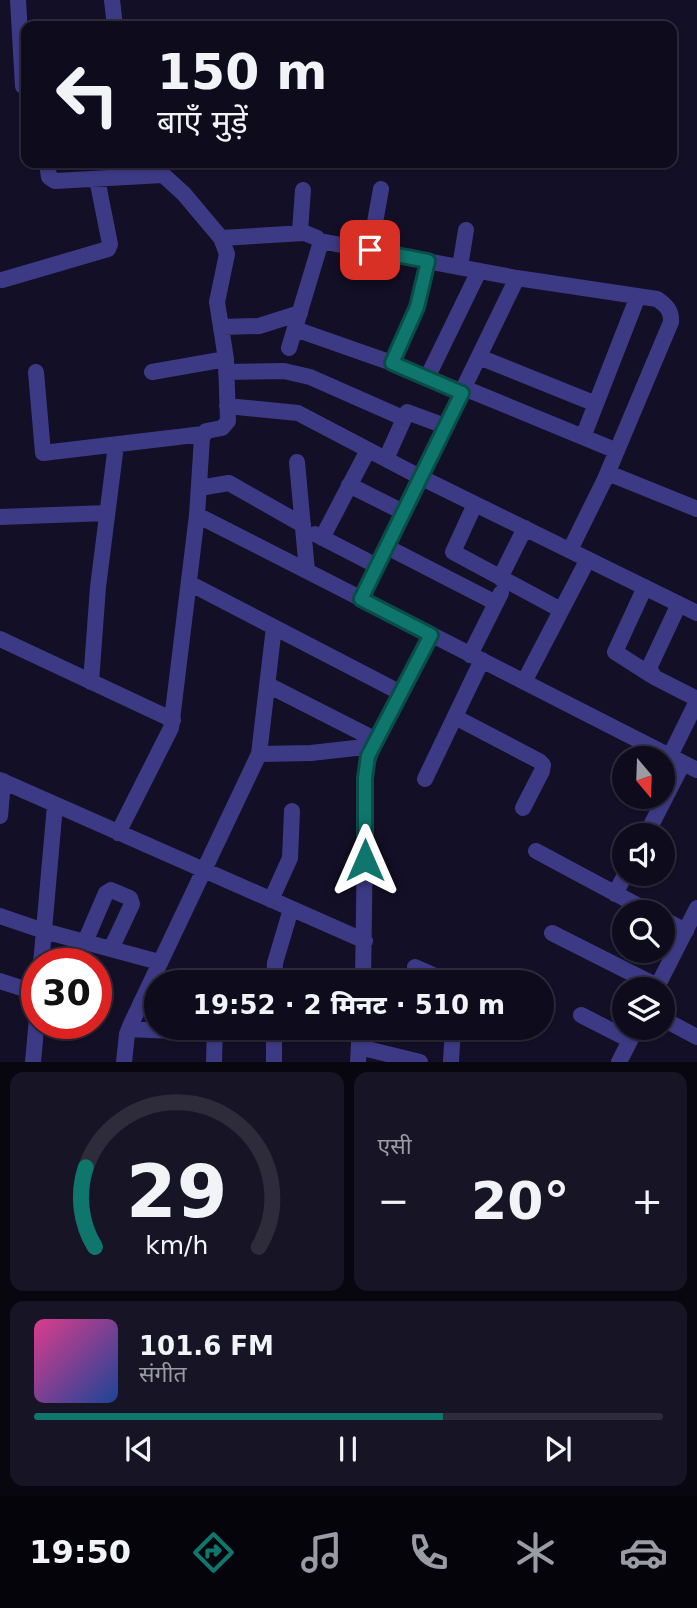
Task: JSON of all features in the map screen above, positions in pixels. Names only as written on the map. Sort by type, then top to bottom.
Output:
[{"type":"street","points":[[18,0],[21,52]]},
{"type":"street","points":[[112,0],[114,21]]},
{"type":"street","points":[[36,372],[43,453],[202,433],[226,426],[226,366],[217,302],[227,254],[221,237],[159,169],[97,179],[51,180],[48,168]]},
{"type":"street","points":[[2,280],[108,249],[110,244],[97,179]]},
{"type":"street","points":[[370,250],[381,189]]},
{"type":"street","points":[[303,190],[299,226],[304,233],[320,241],[517,278],[657,299],[669,311],[671,322],[617,452],[569,550]]},
{"type":"street","points":[[460,267],[466,230]]},
{"type":"street","points":[[221,237],[304,233]]},
{"type":"street","points":[[289,348],[320,241]]},
{"type":"street","points":[[392,363],[417,307],[428,261]]},
{"type":"street","points":[[428,378],[480,271]]},
{"type":"street","points":[[361,599],[517,278]]},
{"type":"street","points":[[583,438],[638,296]]},
{"type":"street","points":[[221,327],[297,321],[428,378],[617,452]]},
{"type":"street","points":[[479,357],[596,404]]},
{"type":"street","points":[[152,372],[226,366],[284,371],[310,377],[403,418]]},
{"type":"street","points":[[227,406],[298,413],[420,477],[697,613]]},
{"type":"street","points":[[386,459],[408,412],[445,426]]},
{"type":"street","points":[[118,833],[166,740],[173,720],[197,515],[202,433]]},
{"type":"street","points":[[91,682],[98,587],[116,445]]},
{"type":"street","points":[[321,538],[368,450]]},
{"type":"street","points":[[297,462],[307,572]]},
{"type":"street","points":[[608,473],[697,509]]},
{"type":"street","points":[[199,488],[229,483],[321,538],[377,566]]},
{"type":"street","points":[[349,485],[403,512]]},
{"type":"street","points":[[475,504],[453,552],[561,610]]},
{"type":"street","points":[[0,517],[107,513]]},
{"type":"street","points":[[197,515],[683,763]]},
{"type":"street","points":[[425,779],[455,717],[525,528]]},
{"type":"street","points":[[387,547],[496,603]]},
{"type":"street","points":[[524,682],[587,559]]},
{"type":"street","points":[[189,583],[401,693]]},
{"type":"street","points":[[645,587],[615,652],[697,700],[683,763],[652,823]]},
{"type":"street","points":[[652,675],[649,668],[679,604]]},
{"type":"street","points":[[124,1062],[129,1029],[260,754],[274,627]]},
{"type":"street","points":[[364,970],[365,778],[368,756],[431,635]]},
{"type":"street","points":[[0,639],[173,720]]},
{"type":"street","points":[[268,685],[375,743]]},
{"type":"street","points":[[455,717],[542,765],[542,771],[523,808]]},
{"type":"street","points":[[260,754],[311,753],[375,743]]},
{"type":"street","points":[[0,816],[2,781],[365,941]]},
{"type":"street","points":[[42,948],[55,806]]},
{"type":"street","points":[[271,900],[289,858],[292,811]]},
{"type":"street","points":[[536,851],[627,900]]},
{"type":"street","points":[[615,894],[619,886]]},
{"type":"street","points":[[85,942],[106,893],[111,890],[130,898],[132,904],[111,948]]},
{"type":"street","points":[[275,970],[291,909]]},
{"type":"street","points":[[662,977],[697,909]]},
{"type":"street","points":[[0,916],[107,948]]},
{"type":"street","points":[[675,925],[686,930]]},
{"type":"street","points":[[552,933],[638,977]]},
{"type":"street","points":[[112,949],[159,962]]},
{"type":"street","points":[[415,967],[422,970]]},
{"type":"street","points":[[0,981],[21,988]]},
{"type":"street","points":[[581,1015],[612,1026]]},
{"type":"street","points":[[675,1025],[697,1037]]},
{"type":"street","points":[[129,1029],[144,1029]]},
{"type":"street","points":[[33,1062],[35,1039]]},
{"type":"street","points":[[214,1062],[215,1040]]},
{"type":"street","points":[[274,1040],[274,1062]]},
{"type":"street","points":[[451,1062],[452,1040]]},
{"type":"street","points":[[619,1062],[630,1040]]},
{"type":"street","points":[[359,1055],[420,1062]]},
{"type":"route","points":[[365,860],[365,778],[368,756],[431,635],[361,599],[462,393],[392,363],[417,307],[428,261],[370,250]]}]
